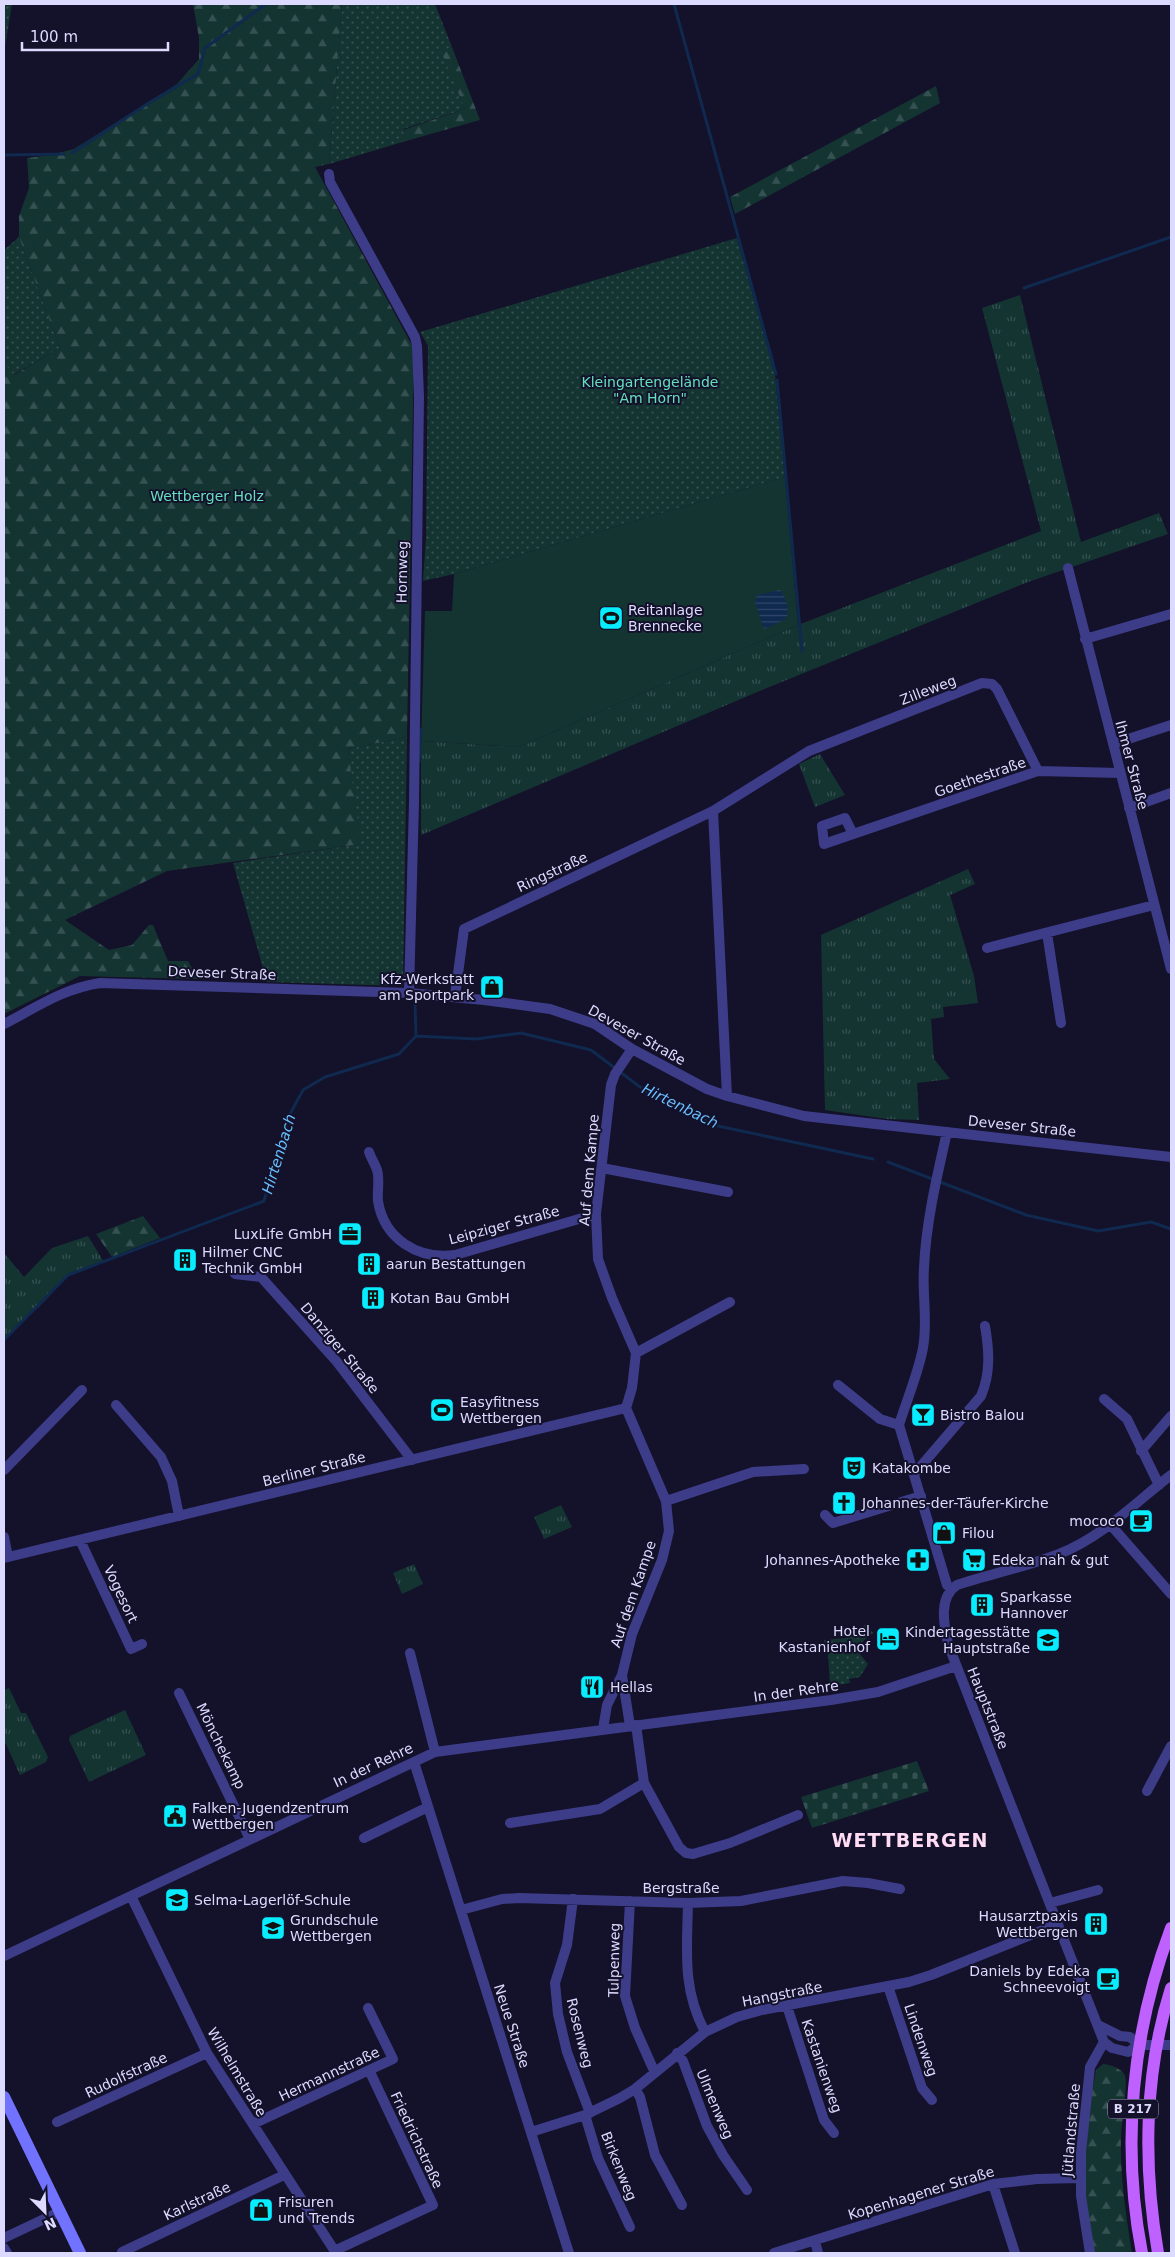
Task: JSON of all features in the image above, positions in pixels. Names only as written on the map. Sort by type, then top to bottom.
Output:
[{"type":"main road","name":"B 217","points":[[1142,2253],[1134,2202],[1131,2141],[1139,2045],[1163,1950],[1171,1928]]},
{"type":"main road","name":"B 217","points":[[1158,2253],[1150,2189],[1148,2140],[1153,2076],[1171,1988]]},
{"type":"street","name":"Hornweg","points":[[329,174],[330,182],[415,337],[417,346],[419,397],[414,802],[409,993]]},
{"type":"street","name":"Ihmer Straße","points":[[1068,568],[1171,969]]},
{"type":"street","points":[[1086,639],[1171,614]]},
{"type":"street","name":"Zilleweg","points":[[785,766],[809,751],[987,682],[997,689],[1038,772]]},
{"type":"street","points":[[1113,744],[1171,725]]},
{"type":"street","name":"Ringstraße","points":[[455,996],[464,929],[713,811],[785,766]]},
{"type":"street","name":"Goethestraße","points":[[852,834],[1038,772],[1120,773]]},
{"type":"street","points":[[1129,808],[1171,793]]},
{"type":"street","points":[[713,811],[727,1096]]},
{"type":"street","points":[[988,948],[1154,905]]},
{"type":"street","points":[[1047,933],[1061,1023]]},
{"type":"street","name":"Deveser Straße","points":[[4,1024],[63,992],[77,987],[100,983],[455,996],[550,1008],[594,1024],[632,1049],[707,1089],[727,1096],[816,1118],[1171,1157]]},
{"type":"street","name":"Auf dem Kampe","points":[[632,1049],[615,1074],[611,1085],[596,1214],[598,1259],[612,1298],[636,1353]]},
{"type":"street","points":[[947,1132],[937,1176],[924,1268],[925,1323],[922,1348],[899,1425],[915,1473],[947,1585],[951,1589],[956,1585],[1059,1554],[1076,1546],[1171,1475]]},
{"type":"street","name":"Leipziger Straße","points":[[369,1152],[378,1171],[378,1200],[385,1220],[397,1238],[409,1247],[422,1253],[439,1257],[455,1255],[596,1214]]},
{"type":"street","points":[[602,1168],[728,1192]]},
{"type":"street","name":"Danziger Straße","points":[[235,1274],[261,1277],[337,1362],[412,1460]]},
{"type":"street","points":[[626,1408],[632,1388],[636,1353],[730,1302]]},
{"type":"street","points":[[915,1473],[983,1391],[989,1355],[985,1326]]},
{"type":"street","points":[[838,1385],[880,1419],[899,1425]]},
{"type":"street","points":[[4,1470],[82,1390]]},
{"type":"street","points":[[1104,1398],[1126,1419],[1159,1485]]},
{"type":"street","points":[[116,1405],[164,1462],[172,1481],[179,1516]]},
{"type":"street","name":"Auf dem Kampe","points":[[603,1729],[607,1705],[622,1675],[632,1634],[662,1560],[669,1531],[666,1501],[626,1408]]},
{"type":"street","name":"Berliner Straße","points":[[4,1537],[6,1558],[626,1408]]},
{"type":"street","points":[[1142,1451],[1171,1416]]},
{"type":"street","points":[[666,1501],[753,1472],[804,1469]]},
{"type":"street","points":[[825,1514],[833,1523],[921,1496]]},
{"type":"street","points":[[1109,1523],[1171,1594]]},
{"type":"street","name":"Vogesort","points":[[80,1540],[131,1649],[142,1644]]},
{"type":"street","name":"Hauptstraße","points":[[951,1589],[947,1594],[944,1606],[946,1632],[956,1666],[1104,2042]]},
{"type":"street","points":[[410,1653],[435,1752]]},
{"type":"street","name":"In der Rehre","points":[[4,1956],[435,1752],[633,1725],[674,1722],[859,1695],[891,1688],[956,1666]]},
{"type":"street","name":"Auf dem Kampe","points":[[622,1675],[633,1725]]},
{"type":"street","name":"Mönchekamp","points":[[179,1693],[250,1839]]},
{"type":"street","points":[[633,1725],[644,1783],[679,1847],[686,1853],[693,1854],[730,1843],[798,1815]]},
{"type":"street","points":[[1147,1791],[1171,1746]]},
{"type":"street","name":"Neue Straße","points":[[414,1762],[569,2253]]},
{"type":"street","points":[[510,1823],[600,1809],[644,1783]]},
{"type":"street","points":[[364,1838],[428,1807]]},
{"type":"street","name":"Bergstraße","points":[[461,1910],[502,1899],[573,1899],[688,1903],[741,1901],[843,1881],[868,1882],[900,1889]]},
{"type":"street","points":[[1050,1903],[1098,1890]]},
{"type":"street","name":"Wilhelmstraße","points":[[131,1896],[207,2053],[335,2252]]},
{"type":"street","name":"Rosenweg","points":[[573,1899],[567,1945],[556,1983],[558,2014],[567,2052],[588,2114]]},
{"type":"street","name":"Tulpenweg","points":[[630,1901],[625,1996],[635,2028],[650,2064],[656,2073]]},
{"type":"street","points":[[688,1903],[688,1981],[692,2000],[705,2032]]},
{"type":"street","name":"Hangstraße","points":[[532,2132],[588,2114],[636,2089],[677,2053],[705,2032],[737,2017],[932,1975],[1058,1924]]},
{"type":"street","name":"Lindenweg","points":[[888,1986],[922,2088],[932,2100]]},
{"type":"street","name":"Kastanienweg","points":[[787,2006],[824,2120],[834,2133]]},
{"type":"street","name":"Hermannstraße","points":[[253,2124],[393,2059],[368,2008]]},
{"type":"street","points":[[1098,2025],[1120,2036],[1130,2037],[1139,2045]]},
{"type":"street","points":[[1104,2042],[1112,2048],[1128,2052],[1139,2045],[1171,2045]]},
{"type":"street","name":"Jütlandstraße","points":[[1090,2253],[1083,2220],[1080,2178],[1090,2067],[1104,2042]]},
{"type":"street","name":"Rudolfstraße","points":[[57,2122],[207,2053]]},
{"type":"street","name":"Ulmenweg","points":[[677,2053],[683,2061],[707,2126],[723,2155],[747,2190]]},
{"type":"street","name":"Friedrichstraße","points":[[335,2252],[433,2205],[369,2070]]},
{"type":"street","points":[[636,2089],[640,2097],[656,2155],[682,2205]]},
{"type":"street","points":[[4,2097],[7,2112],[80,2253]]},
{"type":"street","name":"Birkenweg","points":[[588,2114],[598,2158],[630,2227]]},
{"type":"street","name":"Karlstraße","points":[[122,2252],[284,2175]]},
{"type":"street","name":"Kopenhagener Straße","points":[[774,2253],[993,2184],[1022,2180],[1080,2178]]},
{"type":"street","points":[[993,2184],[1015,2253]]},
{"type":"street","points":[[4,2238],[59,2212]]},
{"type":"street","points":[[815,2241],[818,2253]]},
{"type":"street","points":[[4,2248],[7,2253]]},
{"type":"green space","points":[[4,4],[12,4],[4,53]]},
{"type":"green space","name":"Wettberger Holz","points":[[193,4],[342,4],[329,164],[315,167],[414,349],[407,737],[348,749],[361,844],[167,871],[65,920],[109,950],[132,945],[149,925],[153,925],[168,961],[188,961],[198,979],[80,976],[4,1014],[4,363],[14,375],[60,348],[19,237],[19,216],[29,188],[27,158],[51,155],[74,149],[177,84],[199,59],[199,38]]},
{"type":"green space","points":[[342,4],[435,4],[452,47],[442,51],[465,109],[403,129],[406,141],[329,164]]},
{"type":"green space","points":[[452,47],[480,120],[406,141],[403,130],[465,109],[441,51]]},
{"type":"green space","points":[[936,86],[940,103],[735,214],[730,197]]},
{"type":"green space","points":[[19,237],[60,348],[13,375],[4,363],[4,250]]},
{"type":"green space","name":"Kleingartengelände \"Am Horn\"","points":[[737,238],[775,374],[785,477],[454,574],[423,581],[426,537],[428,346],[420,332]]},
{"type":"green space","points":[[1020,295],[1081,542],[1159,513],[1168,534],[1028,582],[762,690],[421,835],[421,741],[519,747],[798,625],[1041,531],[982,308]]},
{"type":"green space","name":"Reitanlage Brennecke","points":[[785,477],[798,625],[519,747],[421,741],[425,611],[452,611],[454,574]]},
{"type":"green space","points":[[407,737],[403,986],[267,982],[233,863],[360,844],[348,749]]},
{"type":"green space","points":[[820,754],[845,795],[815,807],[799,764]]},
{"type":"green space","points":[[968,869],[975,884],[950,895],[974,976],[978,1003],[943,1007],[944,1017],[931,1019],[934,1059],[950,1079],[917,1083],[919,1120],[887,1119],[825,1110],[821,935]]},
{"type":"green space","points":[[143,1216],[160,1238],[112,1257],[96,1234]]},
{"type":"green space","points":[[88,1236],[104,1262],[69,1274],[45,1301],[4,1340],[4,1253],[24,1277],[52,1248]]},
{"type":"green space","points":[[561,1505],[572,1527],[544,1539],[534,1517]]},
{"type":"green space","points":[[414,1564],[423,1584],[402,1594],[393,1573]]},
{"type":"green space","points":[[866,1624],[873,1633],[855,1648],[868,1664],[860,1677],[849,1679],[850,1683],[830,1686],[828,1652],[825,1652],[824,1640],[848,1638]]},
{"type":"green space","points":[[9,1688],[21,1713],[26,1713],[48,1757],[46,1762],[20,1775],[6,1744],[4,1745],[4,1690]]},
{"type":"green space","points":[[125,1710],[146,1755],[89,1782],[69,1740],[70,1736]]},
{"type":"green space","points":[[917,1761],[929,1791],[812,1828],[801,1797]]},
{"type":"green space","points":[[1103,2064],[1116,2067],[1122,2071],[1126,2081],[1121,2138],[1121,2167],[1132,2253],[1091,2253],[1081,2152],[1096,2070]]},
{"type":"water","points":[[780,590],[787,604],[788,612],[786,619],[764,629],[755,602],[757,595]]},
{"type":"waterway","points":[[72,153],[147,104],[198,74],[205,48],[266,4]]},
{"type":"waterway","points":[[674,4],[776,374]]},
{"type":"waterway","points":[[4,155],[64,154]]},
{"type":"waterway","points":[[1024,288],[1171,237]]},
{"type":"waterway","points":[[777,380],[802,651]]},
{"type":"waterway","points":[[419,761],[421,729]]},
{"type":"waterway","points":[[415,1002],[416,1036]]},
{"type":"waterway","name":"Hirtenbach","points":[[4,1340],[68,1275],[264,1201],[290,1114],[303,1090],[325,1077],[399,1054],[416,1036],[476,1039],[521,1033],[591,1050],[648,1093],[718,1126],[873,1159]]},
{"type":"waterway","name":"Hirtenbach","points":[[888,1162],[1026,1215],[1098,1231],[1151,1222],[1171,1229]]},
{"type":"place","name":"Reitanlage Brennecke","points":[[611,618]]},
{"type":"place","name":"Kfz-Werkstatt am Sportpark","points":[[492,987]]},
{"type":"place","name":"LuxLife GmbH","points":[[350,1234]]},
{"type":"place","name":"Hilmer CNC Technik GmbH","points":[[185,1260]]},
{"type":"place","name":"aarun Bestattungen","points":[[369,1264]]},
{"type":"place","name":"Kotan Bau GmbH","points":[[373,1298]]},
{"type":"place","name":"Easyfitness Wettbergen","points":[[442,1410]]},
{"type":"place","name":"Bistro Balou","points":[[923,1415]]},
{"type":"place","name":"Katakombe","points":[[854,1468]]},
{"type":"place","name":"Johannes-der-Täufer-Kirche","points":[[844,1503]]},
{"type":"place","name":"mococo","points":[[1141,1521]]},
{"type":"place","name":"Filou","points":[[944,1533]]},
{"type":"place","name":"Johannes-Apotheke","points":[[918,1560]]},
{"type":"place","name":"Edeka nah & gut","points":[[974,1560]]},
{"type":"place","name":"Sparkasse Hannover","points":[[982,1605]]},
{"type":"place","name":"Hotel Kastanienhof","points":[[888,1639]]},
{"type":"place","name":"Kindertagesstätte Hauptstraße","points":[[1048,1640]]},
{"type":"place","name":"Hellas","points":[[592,1687]]},
{"type":"place","name":"Falken-Jugendzentrum Wettbergen","points":[[175,1816]]},
{"type":"place","name":"Selma-Lagerlöf-Schule","points":[[177,1900]]},
{"type":"place","name":"Hausarztpaxis Wettbergen","points":[[1096,1924]]},
{"type":"place","name":"Grundschule Wettbergen","points":[[273,1928]]},
{"type":"place","name":"Daniels by Edeka Schneevoigt","points":[[1108,1979]]},
{"type":"place","name":"Frisuren und Trends","points":[[261,2210]]},
{"type":"district","name":"WETTBERGEN","points":[[910,1840]]}]
